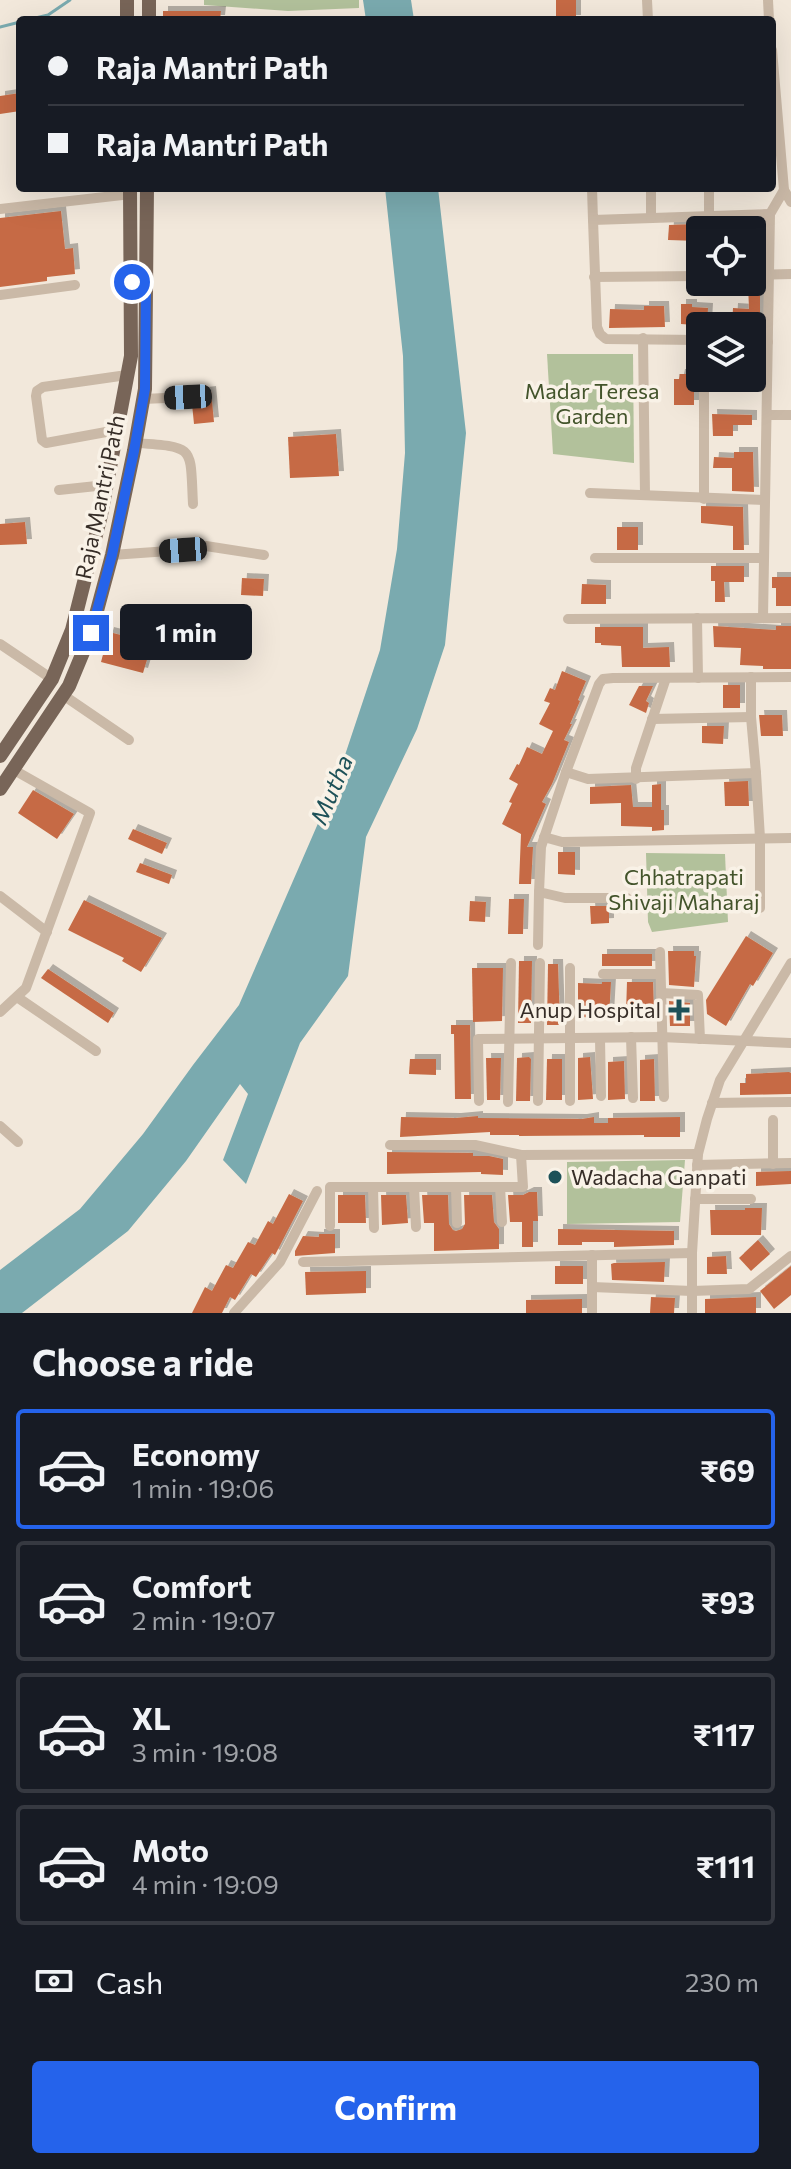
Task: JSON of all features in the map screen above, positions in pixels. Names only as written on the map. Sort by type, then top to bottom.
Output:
[{"type":"main road","name":"Raja Mantri Path","points":[[0,789],[69,686],[91,633],[112,555],[145,389],[130,192]]},
{"type":"main road","name":"Raja Mantri Path","points":[[0,756],[52,679],[72,630],[106,485],[131,356],[147,192]]},
{"type":"street","points":[[776,97],[784,190],[791,202]]},
{"type":"street","points":[[763,618],[770,214],[784,190]]},
{"type":"street","points":[[0,209],[123,192]]},
{"type":"street","points":[[592,192],[594,277],[600,334],[606,339],[686,340]]},
{"type":"street","points":[[651,192],[651,218]]},
{"type":"street","points":[[709,192],[709,216],[770,214]]},
{"type":"street","points":[[593,220],[686,217]]},
{"type":"street","points":[[769,275],[791,274]]},
{"type":"street","points":[[594,277],[686,276]]},
{"type":"street","points":[[0,295],[75,285]]},
{"type":"street","points":[[643,338],[645,495]]},
{"type":"street","points":[[117,430],[46,443],[42,440],[36,396],[43,387],[127,375]]},
{"type":"street","points":[[704,392],[704,499]]},
{"type":"street","points":[[143,399],[188,397]]},
{"type":"street","points":[[767,415],[791,415]]},
{"type":"street","points":[[136,443],[182,448],[191,463],[193,504]]},
{"type":"street","points":[[59,490],[106,485]]},
{"type":"street","points":[[590,493],[765,500]]},
{"type":"street","points":[[112,555],[206,546],[264,555]]},
{"type":"street","points":[[595,558],[764,558]]},
{"type":"street","points":[[697,618],[698,678]]},
{"type":"street","points":[[568,619],[791,618]]},
{"type":"street","points":[[0,644],[52,679]]},
{"type":"street","points":[[751,677],[760,838],[760,908]]},
{"type":"street","points":[[538,945],[541,847],[566,772],[603,679],[791,677]]},
{"type":"street","points":[[636,779],[636,768],[666,678]]},
{"type":"street","points":[[63,695],[129,740]]},
{"type":"street","points":[[652,719],[751,717]]},
{"type":"street","points":[[0,1012],[26,988],[90,813],[14,770]]},
{"type":"street","points":[[566,772],[588,779],[756,773]]},
{"type":"street","points":[[544,837],[562,842],[791,838]]},
{"type":"street","points":[[539,892],[565,898],[627,898]]},
{"type":"street","points":[[0,896],[47,932]]},
{"type":"street","points":[[660,952],[664,1097]]},
{"type":"street","points":[[508,1102],[511,963]]},
{"type":"street","points":[[538,1101],[540,963]]},
{"type":"street","points":[[692,1313],[698,1159],[712,1103],[720,1080],[791,963]]},
{"type":"street","points":[[570,968],[570,1101]]},
{"type":"street","points":[[603,974],[660,974]]},
{"type":"street","points":[[661,993],[698,995],[700,1039]]},
{"type":"street","points":[[17,997],[96,1051]]},
{"type":"street","points":[[631,1037],[633,1098]]},
{"type":"street","points":[[479,1101],[478,1039],[661,1037],[791,1043]]},
{"type":"street","points":[[600,1038],[601,1096]]},
{"type":"street","points":[[712,1103],[791,1102]]},
{"type":"street","points":[[773,1120],[773,1164]]},
{"type":"street","points":[[0,1126],[18,1142]]},
{"type":"street","points":[[390,1145],[475,1145],[521,1155],[791,1163]]},
{"type":"street","points":[[330,1226],[330,1187],[523,1187],[521,1155]]},
{"type":"street","points":[[373,1187],[374,1228]]},
{"type":"street","points":[[414,1187],[416,1227]]},
{"type":"street","points":[[456,1187],[457,1223]]},
{"type":"street","points":[[500,1187],[502,1222]]},
{"type":"street","points":[[234,1313],[280,1262],[317,1191]]},
{"type":"street","points":[[695,1199],[751,1199]]},
{"type":"street","points":[[303,1262],[692,1253]]},
{"type":"street","points":[[592,1255],[592,1313]]},
{"type":"street","points":[[592,1287],[692,1291],[749,1289],[791,1256]]},
{"type":"green space","points":[[204,0],[359,0],[359,8],[288,11],[204,5]]},
{"type":"green space","name":"Madar Teresa Garden","points":[[547,354],[633,354],[634,463],[553,454]]},
{"type":"green space","name":"Chhatrapati Shivaji Maharaj","points":[[646,853],[725,854],[728,922],[652,932],[648,922]]},
{"type":"green space","points":[[685,1160],[680,1222],[567,1224],[567,1162]]},
{"type":"water","points":[[363,0],[411,0],[413,16],[365,16]]},
{"type":"water","points":[[385,192],[438,192],[466,433],[445,645],[417,729],[366,837],[348,976],[300,1043],[246,1184],[223,1160],[248,1094],[240,1084],[186,1161],[128,1231],[22,1313],[0,1313],[0,1270],[80,1209],[143,1134],[239,1005],[336,782],[380,650],[397,549],[405,453],[403,356]]},
{"type":"building","points":[[556,0],[576,0],[576,16],[556,16]]},
{"type":"building","points":[[163,11],[221,11],[220,16],[163,16]]},
{"type":"building","points":[[16,94],[16,112],[0,114],[0,96]]},
{"type":"building","points":[[61,211],[65,249],[73,248],[75,274],[0,287],[0,218]]},
{"type":"building","points":[[686,224],[686,241],[668,240],[669,225]]},
{"type":"building","points":[[748,296],[760,296],[760,312],[733,312],[733,308],[749,309]]},
{"type":"building","points":[[681,304],[708,308],[708,312],[686,312],[686,324],[681,324]]},
{"type":"building","points":[[644,306],[664,306],[665,327],[609,328],[610,309],[644,310]]},
{"type":"building","points":[[680,374],[686,374],[686,392],[694,392],[694,405],[674,405],[674,379],[679,379]]},
{"type":"building","points":[[211,391],[214,422],[194,424],[192,404],[195,393]]},
{"type":"building","points":[[712,414],[752,415],[752,425],[733,425],[733,436],[713,436]]},
{"type":"building","points":[[336,434],[339,476],[290,478],[288,437]]},
{"type":"building","points":[[734,452],[753,452],[754,492],[732,491],[732,468],[713,468],[714,457],[734,458]]},
{"type":"building","points":[[701,506],[743,507],[744,550],[733,550],[733,526],[701,523]]},
{"type":"building","points":[[25,522],[27,544],[0,545],[0,524]]},
{"type":"building","points":[[617,527],[638,527],[638,550],[617,550]]},
{"type":"building","points":[[711,566],[744,566],[744,582],[724,582],[725,602],[715,602]]},
{"type":"building","points":[[772,577],[791,577],[791,606],[776,606],[776,588],[772,588]]},
{"type":"building","points":[[242,578],[264,579],[263,596],[241,595]]},
{"type":"building","points":[[582,584],[606,585],[606,604],[581,604]]},
{"type":"building","points":[[713,626],[776,630],[776,626],[791,626],[791,669],[740,665],[741,648],[714,647]]},
{"type":"building","points":[[595,627],[643,627],[643,648],[669,647],[670,667],[622,667],[621,646],[595,643]]},
{"type":"building","points":[[109,632],[152,643],[143,673],[101,662]]},
{"type":"building","points":[[562,671],[586,681],[564,740],[569,742],[542,802],[546,804],[527,847],[533,847],[531,884],[519,884],[521,834],[502,824],[518,784],[509,779],[527,747],[542,754],[553,731],[539,724],[550,703],[544,701],[550,688],[555,690]]},
{"type":"building","points":[[723,685],[740,685],[740,708],[723,708]]},
{"type":"building","points":[[639,686],[653,686],[646,701],[649,703],[646,713],[629,705]]},
{"type":"building","points":[[759,715],[782,715],[783,736],[761,736]]},
{"type":"building","points":[[702,726],[724,726],[723,744],[702,743]]},
{"type":"building","points":[[748,781],[749,806],[725,806],[724,782]]},
{"type":"building","points":[[661,784],[664,830],[621,826],[621,803],[590,804],[590,787],[631,785],[633,807],[652,807],[652,785]]},
{"type":"building","points":[[33,790],[74,814],[57,839],[18,813]]},
{"type":"building","points":[[133,829],[167,843],[162,854],[128,839]]},
{"type":"building","points":[[558,852],[575,852],[575,875],[558,874]]},
{"type":"building","points":[[140,863],[172,875],[169,884],[136,872]]},
{"type":"building","points":[[509,899],[524,899],[523,934],[508,934]]},
{"type":"building","points":[[84,900],[162,938],[141,972],[122,961],[124,958],[68,930]]},
{"type":"building","points":[[470,901],[486,902],[485,922],[469,921]]},
{"type":"building","points":[[590,906],[609,906],[609,923],[591,924]]},
{"type":"building","points":[[746,936],[773,953],[753,986],[750,984],[726,1026],[707,1014],[706,1000]]},
{"type":"building","points":[[668,951],[694,951],[694,987],[669,985]]},
{"type":"building","points":[[602,954],[652,954],[652,966],[602,966]]},
{"type":"building","points":[[519,961],[532,961],[531,1023],[518,1023]]},
{"type":"building","points":[[548,964],[558,964],[560,1025],[547,1025]]},
{"type":"building","points":[[472,968],[503,968],[502,1021],[473,1022]]},
{"type":"building","points":[[48,969],[114,1013],[108,1023],[41,978]]},
{"type":"building","points":[[611,982],[609,1018],[578,1017],[578,983]]},
{"type":"building","points":[[627,982],[653,982],[654,1013],[626,1013]]},
{"type":"building","points":[[669,1001],[690,1003],[690,1026],[670,1026]]},
{"type":"building","points":[[451,1025],[470,1025],[471,1099],[455,1099],[454,1034],[451,1034]]},
{"type":"building","points":[[529,1057],[530,1101],[516,1101],[517,1058]]},
{"type":"building","points":[[590,1057],[593,1099],[578,1100],[578,1058]]},
{"type":"building","points":[[486,1058],[501,1058],[500,1100],[487,1100]]},
{"type":"building","points":[[410,1059],[436,1059],[436,1075],[409,1074]]},
{"type":"building","points":[[547,1059],[562,1059],[562,1100],[546,1100]]},
{"type":"building","points":[[654,1059],[655,1101],[640,1101],[640,1060]]},
{"type":"building","points":[[624,1061],[625,1099],[608,1100],[608,1062]]},
{"type":"building","points":[[789,1072],[791,1094],[740,1095],[740,1083],[746,1083],[746,1074]]},
{"type":"building","points":[[401,1117],[594,1117],[594,1123],[608,1123],[608,1118],[680,1117],[680,1137],[519,1136],[490,1135],[490,1132],[400,1137]]},
{"type":"building","points":[[387,1152],[489,1156],[503,1159],[503,1175],[481,1172],[387,1174]]},
{"type":"building","points":[[791,1171],[791,1184],[756,1186],[756,1172]]},
{"type":"building","points":[[537,1192],[538,1221],[533,1221],[533,1247],[522,1247],[522,1222],[510,1222],[508,1195]]},
{"type":"building","points":[[289,1194],[303,1201],[275,1255],[272,1253],[256,1277],[251,1274],[235,1300],[230,1297],[222,1313],[192,1313],[205,1287],[212,1291],[226,1265],[233,1268],[248,1242],[255,1245],[268,1221],[273,1224]]},
{"type":"building","points":[[338,1195],[365,1195],[366,1223],[338,1223]]},
{"type":"building","points":[[381,1195],[406,1195],[408,1223],[382,1225]]},
{"type":"building","points":[[422,1195],[448,1195],[449,1224],[456,1231],[465,1224],[464,1195],[492,1195],[494,1222],[499,1229],[499,1249],[434,1251],[434,1223],[424,1223]]},
{"type":"building","points":[[762,1208],[761,1235],[711,1235],[710,1210]]},
{"type":"building","points":[[558,1229],[674,1231],[674,1245],[614,1247],[614,1242],[582,1242],[582,1245],[558,1245]]},
{"type":"building","points":[[319,1234],[335,1234],[335,1253],[295,1256],[303,1236],[319,1237]]},
{"type":"building","points":[[758,1240],[770,1254],[751,1271],[739,1258]]},
{"type":"building","points":[[726,1256],[727,1274],[707,1274],[707,1257]]},
{"type":"building","points":[[665,1262],[664,1282],[612,1280],[611,1264]]},
{"type":"building","points":[[555,1266],[583,1266],[583,1284],[555,1284]]},
{"type":"building","points":[[791,1266],[791,1295],[774,1309],[760,1291]]},
{"type":"building","points":[[366,1271],[366,1293],[306,1295],[305,1272]]},
{"type":"building","points":[[651,1297],[675,1298],[674,1313],[650,1313]]},
{"type":"building","points":[[756,1297],[756,1313],[705,1313],[705,1299]]},
{"type":"building","points":[[582,1299],[582,1313],[526,1313],[526,1300]]},
{"type":"waterway","points":[[44,16],[70,0]]},
{"type":"waterway","points":[[0,27],[16,23]]},
{"type":"place","name":"Anup Hospital","points":[[679,1010]]},
{"type":"place","name":"Wadacha Ganpati","points":[[555,1177]]},
{"type":"route","points":[[91,633],[112,555],[145,389],[146,282],[132,282]]},
{"type":"water label","name":"Mutha","points":[[332,790]]}]
